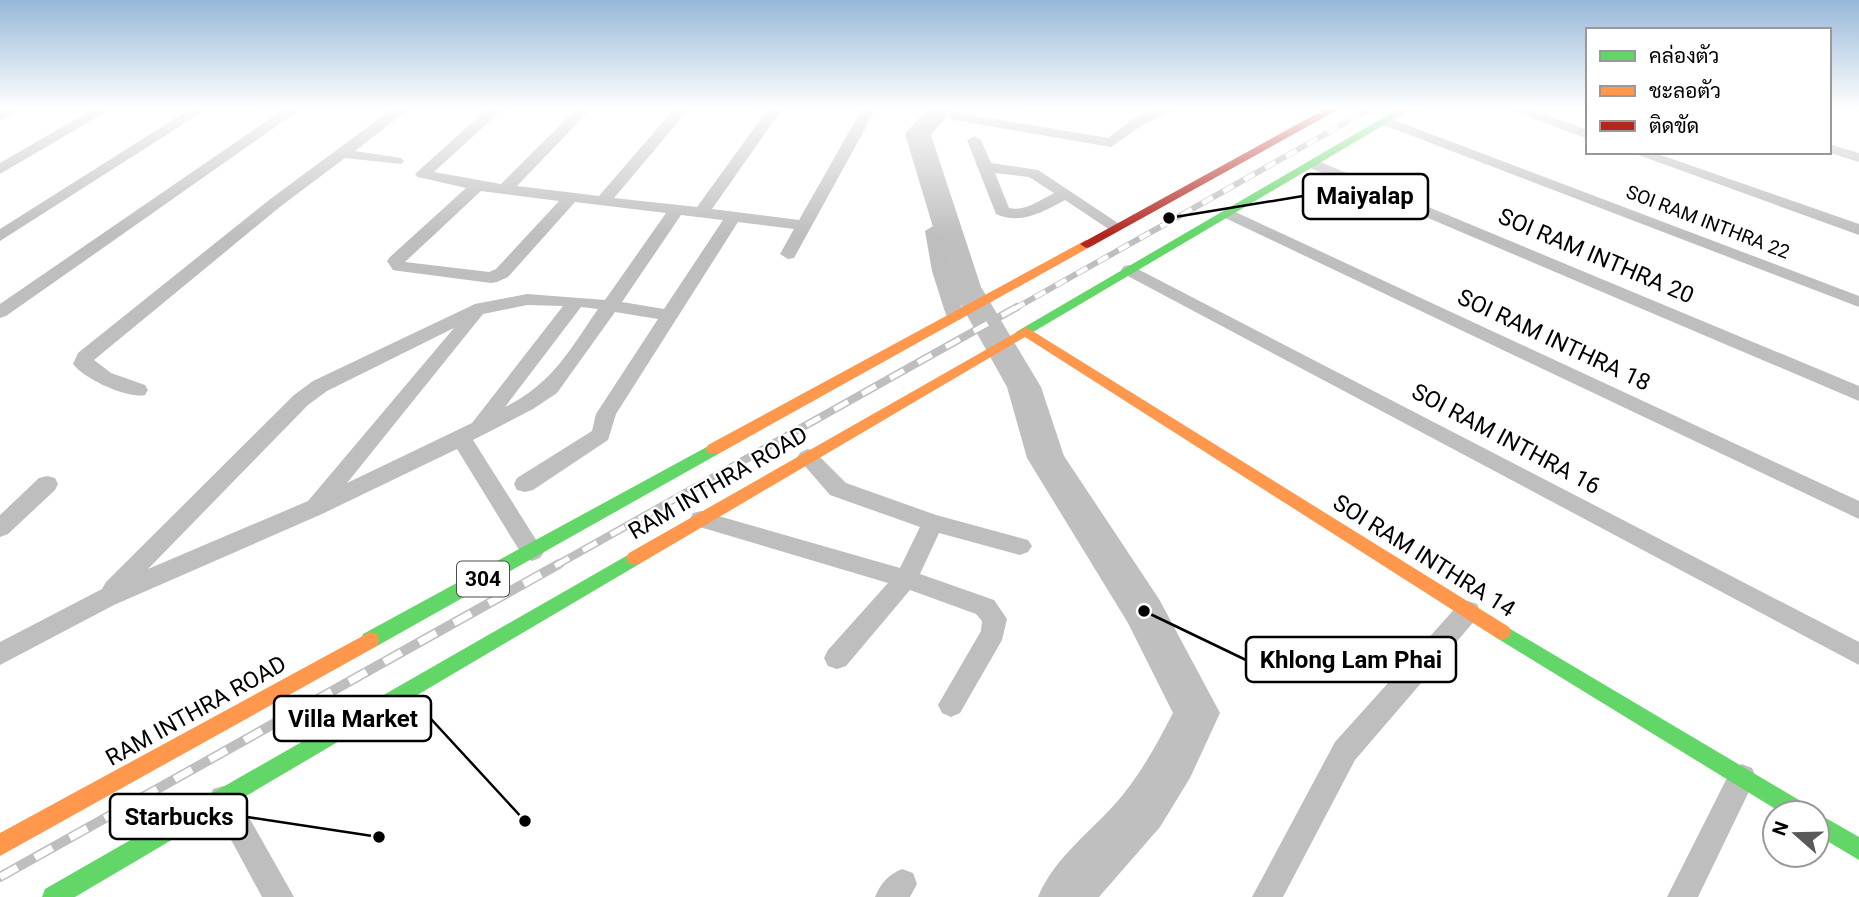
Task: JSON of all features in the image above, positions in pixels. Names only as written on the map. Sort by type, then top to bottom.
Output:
[{"type":"main road","name":"RAM INTHRA ROAD","points":[[0,845],[532,552],[737,446],[960,313],[1257,151]]},
{"type":"main road","name":"RAM INTHRA ROAD","points":[[53,897],[701,519],[766,474],[808,457],[1335,151]]},
{"type":"main road","name":"SOI RAM INTHRA 14","points":[[1026,331],[1468,611],[1778,799]]},
{"type":"main road","points":[[1831,832],[1859,849]]},
{"type":"street","points":[[0,169],[31,151]]},
{"type":"street","points":[[0,236],[134,151]]},
{"type":"street","points":[[0,312],[233,151]]},
{"type":"street","points":[[138,390],[89,370],[83,364],[85,357],[275,203],[344,151]]},
{"type":"street","points":[[449,151],[423,174],[477,186],[803,225]]},
{"type":"street","points":[[505,189],[543,151]]},
{"type":"street","points":[[603,201],[646,151]]},
{"type":"street","points":[[702,212],[745,151]]},
{"type":"street","points":[[788,254],[845,151]]},
{"type":"street","points":[[978,151],[1002,211],[1007,215],[1021,214],[1066,193]]},
{"type":"street","name":"SOI RAM INTHRA 22","points":[[1464,151],[1859,302]]},
{"type":"street","points":[[1838,151],[1859,158]]},
{"type":"street","points":[[341,153],[396,161]]},
{"type":"street","points":[[1643,154],[1859,230]]},
{"type":"street","name":"SOI RAM INTHRA 20","points":[[1313,164],[1859,394]]},
{"type":"street","points":[[985,167],[1033,173],[1116,227]]},
{"type":"street","points":[[477,186],[396,261],[399,266],[491,278],[502,273],[571,197]]},
{"type":"street","points":[[0,654],[105,597],[314,508],[550,390],[677,210]]},
{"type":"street","name":"SOI RAM INTHRA 18","points":[[1229,214],[1859,511]]},
{"type":"street","points":[[525,484],[601,435],[606,414],[733,217]]},
{"type":"street","points":[[933,231],[941,271],[960,313]]},
{"type":"street","name":"SOI RAM INTHRA 16","points":[[1130,270],[1859,654]]},
{"type":"street","points":[[105,597],[310,392],[481,308],[501,302],[526,299],[575,303],[670,316]]},
{"type":"street","points":[[470,432],[575,303]]},
{"type":"street","points":[[314,508],[481,308]]},
{"type":"street","points":[[470,432],[532,552]]},
{"type":"street","points":[[808,457],[838,489],[933,523],[1020,546]]},
{"type":"street","points":[[0,528],[47,484]]},
{"type":"street","points":[[701,519],[906,579],[985,607],[995,619],[993,633],[951,705]]},
{"type":"street","points":[[837,658],[906,579],[933,523]]},
{"type":"street","points":[[1267,897],[1345,751],[1468,611]]},
{"type":"street","points":[[1682,897],[1742,777]]},
{"type":"street","points":[[223,799],[279,897]]},
{"type":"waterway","points":[[923,151],[966,287],[1024,387],[1046,458],[1144,611],[1197,713],[1173,762],[1142,810],[1064,897]]},
{"type":"railway","points":[[1014,309],[1295,151]]},
{"type":"railway","points":[[555,566],[1017,307]]},
{"type":"railway","points":[[0,877],[559,564]]},
{"type":"traffic: fast","points":[[1023,332],[1334,151]]},
{"type":"traffic: fast","points":[[370,640],[714,449]]},
{"type":"traffic: fast","points":[[53,897],[635,558]]},
{"type":"traffic: fast","points":[[1502,632],[1778,799]]},
{"type":"traffic: fast","points":[[1831,832],[1859,849]]},
{"type":"traffic: slow","points":[[714,449],[1086,244]]},
{"type":"traffic: slow","points":[[1026,331],[1502,632]]},
{"type":"traffic: slow","points":[[635,558],[1023,332]]},
{"type":"traffic: slow","points":[[0,845],[370,640]]},
{"type":"traffic: jam","points":[[1086,244],[1257,151]]},
{"type":"place","name":"Maiyalap","points":[[1169,218]]},
{"type":"place","name":"Khlong Lam Phai","points":[[1144,611]]},
{"type":"place","name":"Villa Market","points":[[525,821]]},
{"type":"place","name":"Starbucks","points":[[379,837]]}]
